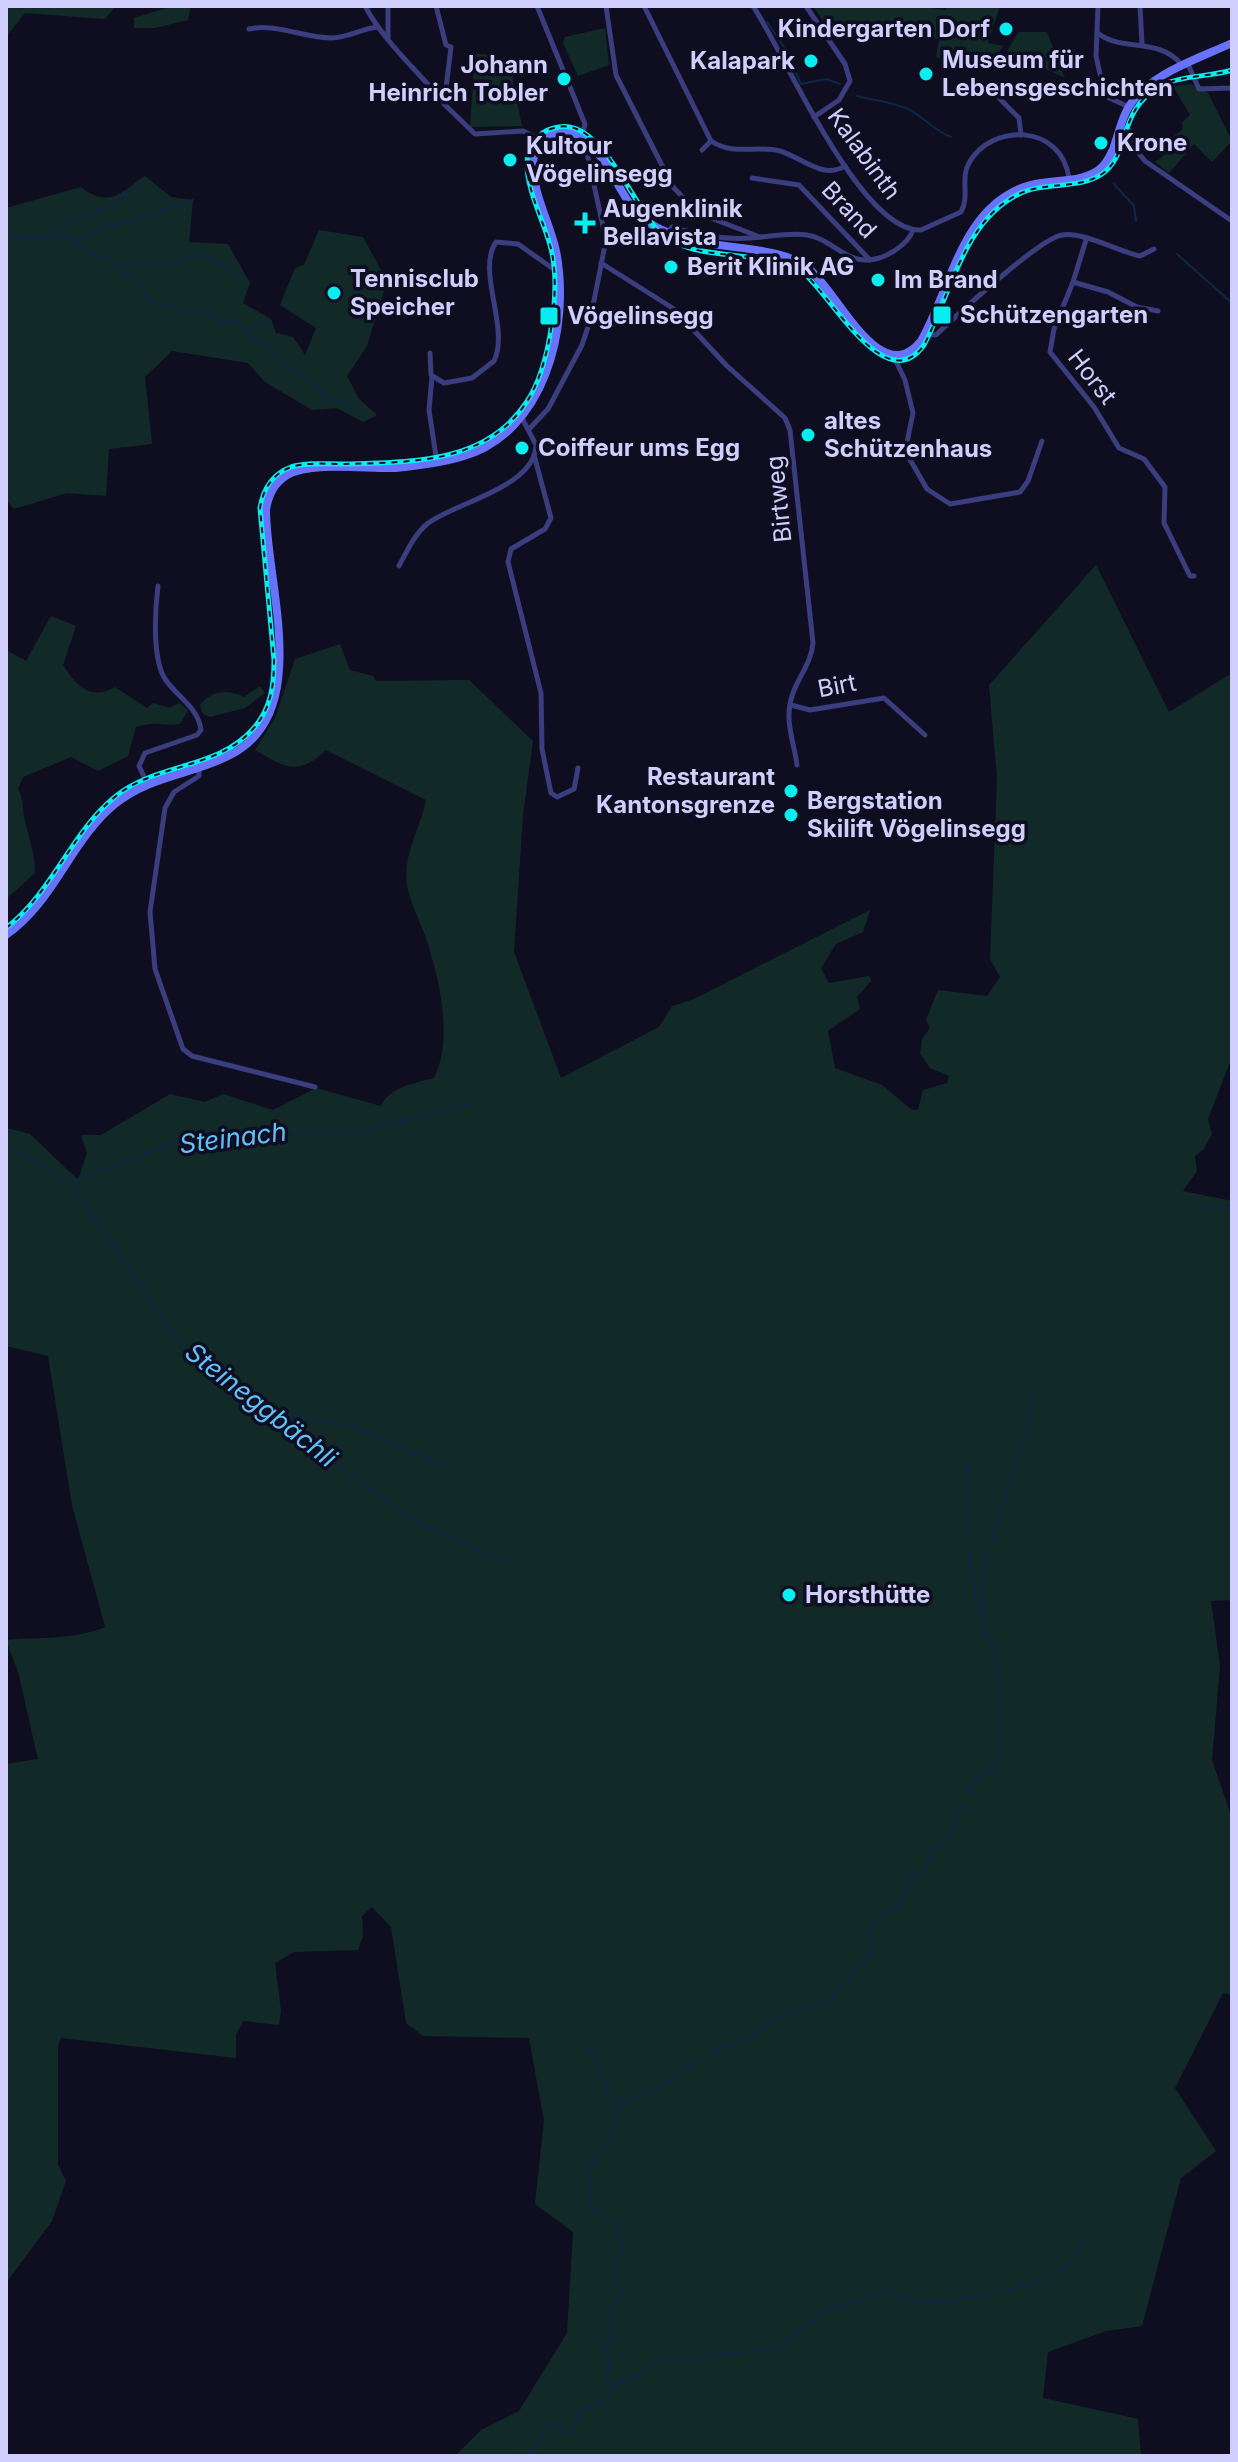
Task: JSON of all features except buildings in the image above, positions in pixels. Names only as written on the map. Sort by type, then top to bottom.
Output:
[{"type":"main road","points":[[6,935],[44,899],[103,815],[147,783],[242,748],[263,726],[274,705],[280,673],[266,519],[270,493],[286,476],[302,470],[437,463],[477,452],[503,436],[522,418],[540,390],[549,365],[558,302],[558,267],[533,172],[534,154],[543,141],[560,132],[582,136],[594,147],[634,209],[668,232],[698,243],[800,262],[818,277],[871,344],[893,355],[912,350],[925,334],[969,236],[989,208],[1027,185],[1087,175],[1101,168],[1112,152],[1129,107],[1184,63],[1232,43]]},
{"type":"street","points":[[365,6],[377,27],[457,120],[475,134],[523,131],[543,141]]},
{"type":"street","points":[[388,6],[388,39]]},
{"type":"street","points":[[436,6],[440,32],[446,45],[451,47],[444,104]]},
{"type":"street","points":[[537,6],[585,124],[582,136]]},
{"type":"street","points":[[606,6],[616,75],[673,187],[698,213],[760,237]]},
{"type":"street","points":[[644,6],[664,52],[711,141],[736,151],[780,151],[827,170],[845,166]]},
{"type":"street","name":"Kalabinth","points":[[753,6],[814,117],[845,166],[877,207],[892,221],[913,230]]},
{"type":"street","points":[[806,6],[845,64],[850,81],[839,100],[814,117]]},
{"type":"street","points":[[1098,6],[1096,56],[1105,96],[1129,107]]},
{"type":"street","points":[[1140,6],[1142,44]]},
{"type":"street","points":[[249,29],[263,25],[304,36],[331,38],[377,27]]},
{"type":"street","points":[[1099,34],[1113,42],[1142,44],[1174,57],[1184,63],[1199,89],[1232,88]]},
{"type":"street","points":[[999,98],[1019,118],[1021,135]]},
{"type":"street","points":[[1121,126],[1130,131],[1133,146],[1145,161],[1232,221]]},
{"type":"street","points":[[668,232],[672,227],[706,237],[809,235],[848,256],[870,260],[895,249],[910,237],[913,230],[933,226],[961,212],[967,199],[966,172],[976,154],[997,142],[1021,135],[1038,136],[1054,144],[1064,158],[1069,178]]},
{"type":"street","points":[[702,150],[711,141]]},
{"type":"street","points":[[530,428],[548,409],[582,345],[601,263],[606,240],[587,153],[594,147]]},
{"type":"street","name":"Brand","points":[[752,178],[792,182],[807,190],[870,260]]},
{"type":"street","points":[[925,334],[936,335],[1042,246],[1063,234],[1110,243],[1140,256],[1154,249]]},
{"type":"street","points":[[1086,240],[1073,282],[1108,292],[1137,307],[1158,311]]},
{"type":"street","points":[[432,377],[444,383],[463,382],[494,361],[498,336],[490,261],[496,242],[518,244],[552,268],[558,267]]},
{"type":"street","name":"Birtweg","points":[[601,263],[666,302],[727,366],[785,418],[790,430],[813,643],[810,660],[791,705],[789,730],[797,765]]},
{"type":"street","name":"Horst","points":[[1073,282],[1054,329],[1050,352],[1094,407],[1119,448],[1144,459],[1165,487],[1164,523],[1190,576],[1194,576]]},
{"type":"street","points":[[430,353],[432,377],[429,410],[437,463]]},
{"type":"street","points":[[893,355],[905,380],[913,413],[906,447],[908,456],[927,489],[941,501],[960,504],[1020,492],[1028,481],[1042,441]]},
{"type":"street","points":[[522,418],[530,428],[536,445],[534,455],[551,512],[550,522],[515,546],[508,557],[542,701],[542,749],[551,793],[557,797],[574,789],[578,768]]},
{"type":"street","points":[[399,566],[415,538],[430,522],[489,495],[534,455]]},
{"type":"street","points":[[147,783],[139,766],[145,753],[197,735],[201,730],[191,707],[162,673],[155,615],[158,586]]},
{"type":"street","name":"Birt","points":[[791,705],[804,710],[825,709],[884,698],[925,735]]},
{"type":"street","points":[[198,766],[199,776],[174,792],[165,808],[150,912],[155,969],[183,1049],[192,1056],[315,1087]]},
{"type":"green space","points":[[6,6],[116,6],[105,19],[25,13],[6,37]]},
{"type":"green space","points":[[173,6],[191,6],[188,20],[155,28],[134,28],[134,18]]},
{"type":"green space","points":[[813,6],[917,6],[946,10],[946,6],[1000,6],[988,43],[1004,46],[981,72],[936,57],[939,40],[893,21],[886,38],[844,27],[831,33]]},
{"type":"green space","points":[[605,28],[609,65],[578,76],[563,43],[565,37]]},
{"type":"green space","points":[[1019,32],[1047,32],[1065,78],[1007,51]]},
{"type":"green space","points":[[475,53],[508,58],[522,126],[470,127]]},
{"type":"green space","points":[[1191,84],[1208,93],[1232,141],[1212,162],[1194,144],[1169,173],[1155,162],[1169,152],[1165,143],[1183,129],[1182,122],[1190,115],[1173,86]]},
{"type":"green space","points":[[145,176],[171,197],[193,200],[189,242],[228,244],[250,283],[243,303],[271,319],[276,333],[293,337],[305,355],[316,328],[280,305],[295,268],[304,265],[319,230],[363,237],[387,281],[367,346],[347,376],[359,399],[377,415],[363,422],[337,408],[312,410],[265,382],[248,363],[172,351],[145,377],[152,444],[109,449],[106,496],[67,493],[14,509],[6,500],[6,208],[81,187],[91,194],[107,198],[121,193]]},
{"type":"green space","points":[[1096,565],[1169,712],[1232,673],[1232,1057],[1208,1119],[1212,1134],[1204,1149],[1195,1156],[1197,1171],[1183,1191],[1232,1201],[1232,1600],[1211,1601],[1220,1666],[1212,1760],[1232,1818],[1232,1995],[1223,1993],[1175,2088],[1216,2151],[1181,2178],[1142,2326],[1106,2331],[1048,2352],[1043,2398],[1138,2419],[1141,2456],[455,2456],[481,2430],[519,2411],[567,2333],[573,2232],[535,2204],[544,2121],[529,2038],[423,2036],[406,2023],[391,1927],[372,1907],[362,1916],[363,1936],[358,1950],[294,1952],[275,1963],[281,2011],[279,2025],[243,2021],[236,2035],[236,2058],[61,2038],[58,2046],[58,2165],[66,2181],[52,2221],[6,2283],[6,1764],[38,1759],[18,1672],[6,1640],[68,1636],[105,1627],[72,1505],[48,1356],[6,1346],[6,1128],[30,1134],[78,1180],[87,1153],[81,1135],[101,1135],[170,1094],[205,1102],[223,1094],[273,1110],[316,1088],[381,1106],[397,1090],[434,1078],[440,1062],[444,1027],[440,990],[426,938],[408,892],[406,875],[409,853],[426,800],[326,750],[307,764],[291,766],[255,750],[275,718],[295,659],[340,644],[350,670],[373,676],[376,681],[469,680],[533,741],[523,815],[514,952],[561,1078],[659,1027],[672,1006],[694,999],[870,910],[863,932],[836,944],[821,968],[829,983],[869,976],[871,981],[857,997],[860,1009],[828,1031],[835,1068],[882,1085],[912,1110],[918,1110],[923,1090],[947,1083],[949,1076],[930,1068],[920,1054],[922,1039],[930,1028],[926,1020],[938,990],[987,996],[1000,977],[990,959],[997,779],[989,685]]},
{"type":"green space","points":[[51,616],[76,626],[63,665],[79,685],[91,692],[115,687],[147,708],[153,703],[170,708],[179,703],[188,710],[180,724],[136,727],[128,756],[98,771],[71,757],[23,777],[18,789],[35,873],[6,899],[6,650],[26,661]]},
{"type":"green space","points":[[260,686],[265,693],[245,708],[210,717],[202,713],[200,704],[210,696],[226,692],[244,697]]},
{"type":"waterway","points":[[767,22],[786,50],[801,84],[826,79],[840,84]]},
{"type":"waterway","points":[[857,96],[908,109],[951,137]]},
{"type":"waterway","points":[[52,235],[73,221],[114,203],[146,181]]},
{"type":"waterway","points":[[1114,184],[1134,206],[1136,221]]},
{"type":"waterway","points":[[78,242],[87,234],[193,200]]},
{"type":"waterway","points":[[6,238],[68,236],[91,254],[106,258],[123,274],[138,281],[152,303],[213,316],[219,321],[234,320],[250,337],[268,346],[288,368],[316,385],[331,399],[360,409]]},
{"type":"waterway","points":[[119,266],[138,262],[160,266],[199,254],[222,264],[245,282]]},
{"type":"waterway","points":[[1177,254],[1232,303]]},
{"type":"waterway","points":[[247,329],[268,323]]},
{"type":"waterway","name":"Steinach","points":[[6,1145],[70,1182],[181,1140],[276,1130],[370,1130],[473,1103]]},
{"type":"waterway","name":"Steineggbächli","points":[[70,1182],[188,1355],[416,1522],[509,1563]]},
{"type":"waterway","points":[[1195,1206],[1232,1208]]},
{"type":"waterway","points":[[992,1541],[1022,1441],[1028,1432],[1030,1390]]},
{"type":"waterway","points":[[269,1412],[349,1425],[446,1466]]},
{"type":"waterway","points":[[967,1462],[967,1541]]},
{"type":"waterway","points":[[969,1551],[976,1600],[981,1612]]},
{"type":"waterway","points":[[967,1794],[969,1785],[996,1766],[1000,1743],[996,1646],[983,1633],[983,1569],[989,1551]]},
{"type":"waterway","points":[[711,2053],[756,2033],[785,2012],[794,2013],[811,2006],[818,2008],[833,1995],[873,1952],[867,1932],[885,1910],[900,1905],[902,1895],[915,1877],[923,1872],[933,1850],[943,1845],[964,1804]]},
{"type":"waterway","points":[[585,2046],[597,2056],[607,2091],[623,2102]]},
{"type":"waterway","points":[[613,2386],[606,2377],[610,2364],[604,2348],[616,2337],[610,2328],[613,2317],[611,2306],[625,2295],[615,2282],[613,2263],[623,2254],[617,2226],[590,2203],[588,2172],[598,2152],[606,2146],[618,2107],[656,2089],[702,2058]]},
{"type":"waterway","points":[[1052,2275],[1064,2268],[1084,2243]]},
{"type":"waterway","points":[[1007,2290],[1043,2279]]},
{"type":"waterway","points":[[756,2351],[782,2345],[825,2311],[887,2291],[900,2297],[927,2301],[956,2300],[997,2292]]},
{"type":"waterway","points":[[525,2456],[554,2423],[564,2432],[571,2432],[580,2411],[603,2401],[622,2379],[637,2378],[652,2364],[673,2358],[702,2361],[709,2355],[745,2352]]},
{"type":"railway","points":[[6,928],[37,897],[86,827],[116,796],[150,777],[223,752],[253,729],[264,713],[272,688],[274,660],[260,508],[263,495],[274,478],[284,470],[304,464],[395,462],[445,456],[490,438],[509,423],[526,403],[542,369],[554,304],[555,282],[550,245],[530,184],[527,164],[531,146],[543,133],[554,128],[571,127],[586,134],[614,164],[659,232],[672,241],[706,252],[764,259],[798,268],[874,351],[892,359],[908,359],[924,345],[971,240],[1000,206],[1029,190],[1083,182],[1102,174],[1117,155],[1137,107],[1147,96],[1177,80],[1232,70]]},
{"type":"place","name":"Kindergarten Dorf","points":[[1006,29]]},
{"type":"place","name":"Kalapark","points":[[811,61]]},
{"type":"place","name":"Museum für Lebensgeschichten","points":[[926,74]]},
{"type":"place","name":"Johann Heinrich Tobler","points":[[564,79]]},
{"type":"place","name":"Krone","points":[[1101,143]]},
{"type":"place","name":"Kultour Vögelinsegg","points":[[510,160]]},
{"type":"place","name":"Augenklinik Bellavista","points":[[585,223]]},
{"type":"place","name":"Berit Klinik AG","points":[[671,267]]},
{"type":"place","name":"Im Brand","points":[[878,280]]},
{"type":"place","name":"Tennisclub Speicher","points":[[334,293]]},
{"type":"place","name":"Schützengarten","points":[[942,315]]},
{"type":"place","name":"Vögelinsegg","points":[[549,316]]},
{"type":"place","name":"altes Schützenhaus","points":[[808,435]]},
{"type":"place","name":"Coiffeur ums Egg","points":[[522,448]]},
{"type":"place","name":"Restaurant Kantonsgrenze","points":[[791,791]]},
{"type":"place","name":"Bergstation Skilift Vögelinsegg","points":[[791,815]]},
{"type":"place","name":"Horsthütte","points":[[789,1595]]}]
